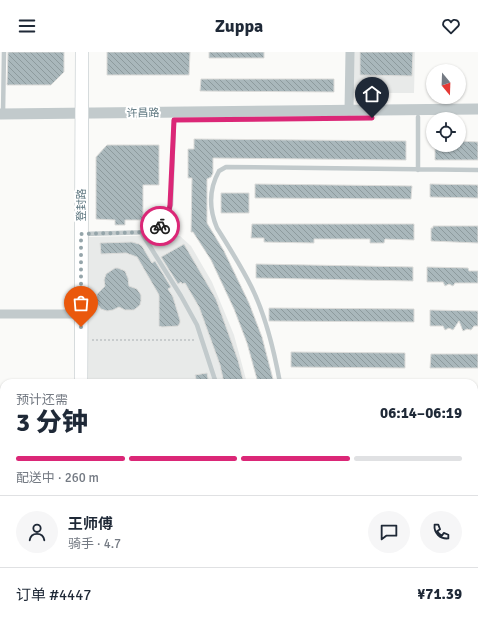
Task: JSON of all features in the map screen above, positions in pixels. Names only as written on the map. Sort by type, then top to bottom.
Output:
[{"type":"main road","name":"登封路","points":[[81,379],[82,52]]},
{"type":"street","points":[[349,111],[350,52]]},
{"type":"street","name":"许昌路","points":[[81,117],[478,109]]},
{"type":"street","name":"许昌路","points":[[1,116],[174,120],[478,116]]},
{"type":"street","points":[[0,314],[81,314]]},
{"type":"lane","points":[[1,116],[4,52]]},
{"type":"lane","points":[[418,117],[418,170]]},
{"type":"lane","points":[[81,234],[150,232],[159,227],[168,215],[170,205],[174,120]]},
{"type":"lane","points":[[279,379],[275,354],[262,310],[251,286],[217,228],[213,218],[211,199],[212,188],[219,171],[226,167],[478,170]]},
{"type":"lane","points":[[141,232],[189,309],[197,325],[215,379]]},
{"type":"path","points":[[81,340],[202,340]]},
{"type":"shaded area","points":[[354,52],[415,52],[414,93],[353,93]]},
{"type":"shaded area","points":[[180,236],[191,246],[212,282],[234,335],[246,379],[88,379],[88,237]]},
{"type":"building","points":[[8,52],[64,52],[64,72],[51,85],[7,85]]},
{"type":"building","points":[[107,52],[190,52],[189,75],[107,75]]},
{"type":"building","points":[[209,52],[264,52],[264,58],[209,58]]},
{"type":"building","points":[[360,52],[413,52],[412,76],[360,75]]},
{"type":"building","points":[[201,79],[334,79],[334,92],[200,91]]},
{"type":"building","points":[[194,139],[406,141],[406,160],[213,158],[213,173],[211,177],[207,179],[207,223],[224,251],[249,303],[262,337],[273,379],[257,379],[247,343],[234,309],[211,260],[193,232],[191,232],[192,178],[188,178],[188,149],[194,149]]},
{"type":"building","points":[[466,141],[478,142],[478,160],[435,160],[435,152],[466,152]]},
{"type":"building","points":[[107,145],[159,145],[159,185],[143,185],[143,220],[125,220],[125,225],[115,225],[115,220],[96,219],[96,157]]},
{"type":"building","points":[[255,184],[412,186],[411,199],[255,198]]},
{"type":"building","points":[[430,184],[478,185],[478,198],[430,197]]},
{"type":"building","points":[[221,193],[249,193],[249,213],[221,213]]},
{"type":"building","points":[[252,224],[414,224],[414,240],[385,239],[384,243],[370,243],[370,239],[314,239],[314,243],[264,242],[264,238],[251,238]]},
{"type":"building","points":[[433,226],[478,226],[478,243],[431,241],[431,228],[433,228]]},
{"type":"building","points":[[132,242],[142,246],[152,263],[155,261],[171,287],[168,289],[173,297],[180,320],[178,326],[159,326],[159,295],[137,257],[126,253],[101,254],[100,243]]},
{"type":"building","points":[[184,244],[216,299],[238,360],[243,379],[223,379],[220,365],[199,307],[185,283],[182,284],[181,282],[178,284],[161,257]]},
{"type":"building","points":[[256,264],[413,267],[413,281],[256,278]]},
{"type":"building","points":[[427,267],[468,268],[469,271],[478,271],[478,283],[455,283],[453,286],[449,284],[445,286],[443,282],[427,282]]},
{"type":"building","points":[[115,268],[125,271],[129,286],[137,289],[141,295],[140,305],[134,310],[125,310],[119,307],[107,311],[101,309],[96,302],[97,294],[105,286],[104,280],[106,274]]},
{"type":"building","points":[[269,308],[414,309],[414,322],[269,321]]},
{"type":"building","points":[[430,310],[478,311],[478,326],[474,326],[471,330],[467,329],[463,331],[459,321],[453,330],[449,328],[445,330],[443,326],[430,326]]},
{"type":"building","points":[[291,352],[405,353],[405,368],[291,367]]},
{"type":"building","points":[[431,354],[478,354],[478,368],[430,368]]},
{"type":"building","points":[[207,373],[208,379],[196,379],[195,375]]},
{"type":"way so far","points":[[81,327],[81,234],[150,232],[160,226]]},
{"type":"route","points":[[160,226],[168,215],[170,205],[174,120],[372,118]]}]
